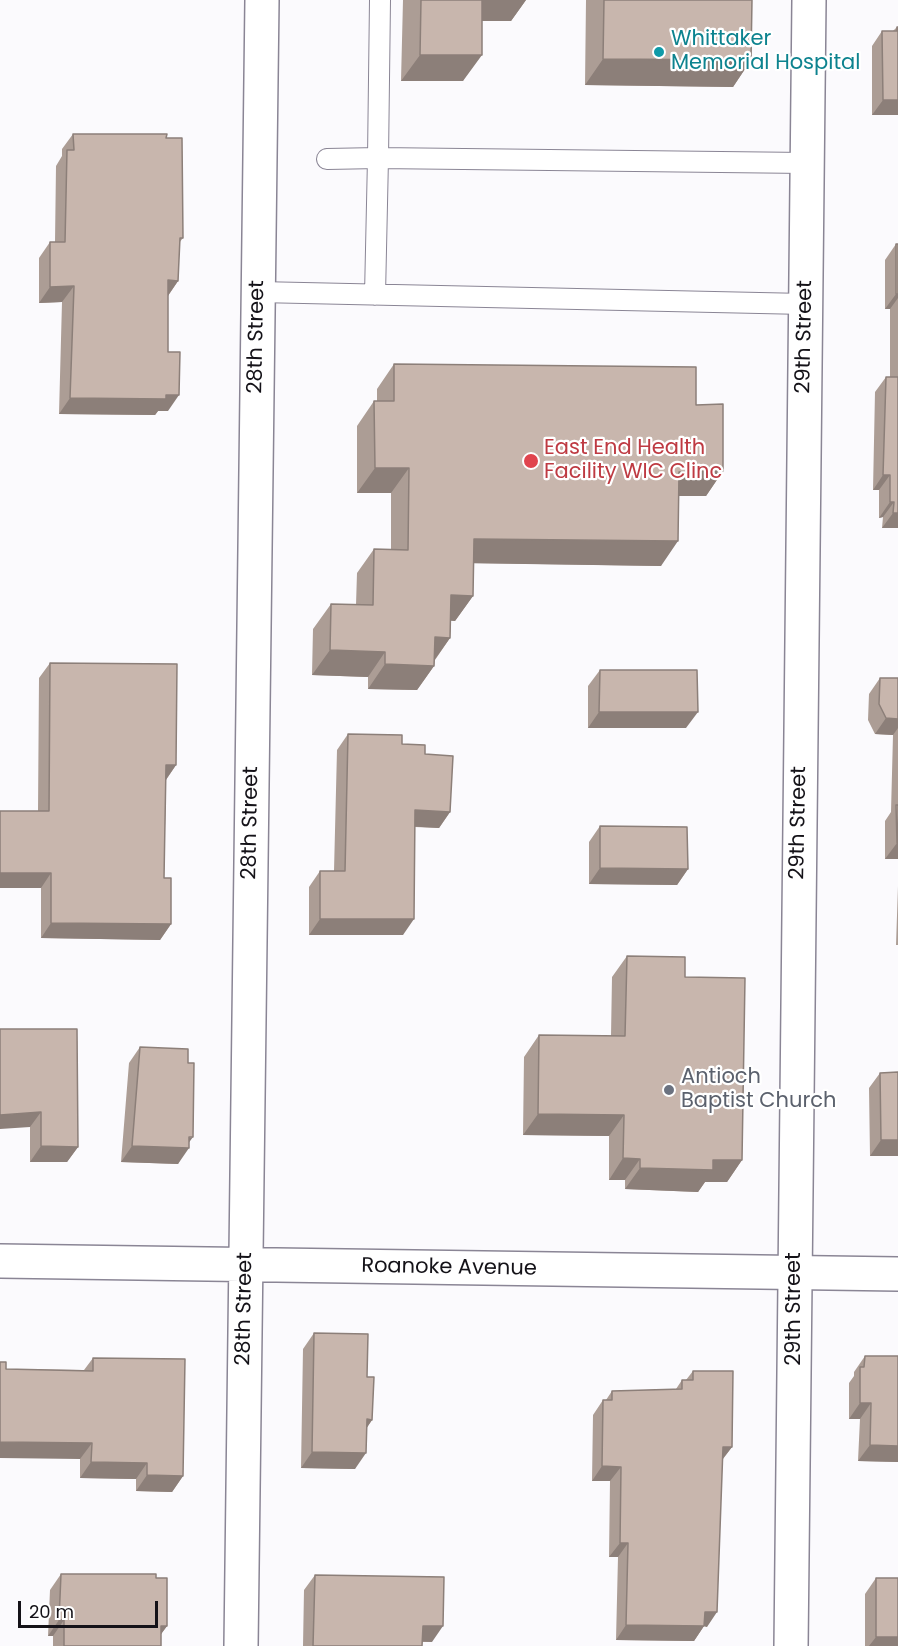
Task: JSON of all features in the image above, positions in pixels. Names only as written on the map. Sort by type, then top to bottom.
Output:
[{"type":"street","name":"28th Street","points":[[241,1646],[262,0]]},
{"type":"street","name":"29th Street","points":[[791,1646],[809,0]]},
{"type":"street","name":"Roanoke Avenue","points":[[0,1261],[898,1274]]},
{"type":"lane","points":[[375,295],[380,0]]},
{"type":"lane","points":[[327,159],[806,163]]},
{"type":"lane","points":[[258,292],[805,304]]},
{"type":"building","points":[[421,0],[482,0],[482,55],[420,55]]},
{"type":"building","points":[[604,0],[752,0],[751,60],[603,59]]},
{"type":"building","points":[[897,27],[898,100],[883,100],[882,31],[897,31]]},
{"type":"building","points":[[73,134],[167,134],[166,138],[182,138],[183,238],[180,238],[178,281],[168,280],[168,352],[180,352],[179,395],[166,395],[166,399],[70,398],[74,286],[50,287],[50,242],[65,242],[67,150],[74,150]]},
{"type":"building","points":[[896,244],[898,244],[898,294],[896,294]]},
{"type":"building","name":"East End Health Facility WIC Clinc","points":[[394,364],[696,367],[696,405],[723,404],[723,471],[679,472],[678,541],[474,539],[473,596],[451,595],[450,638],[435,637],[434,666],[385,664],[385,652],[330,650],[331,604],[373,605],[374,549],[408,550],[409,468],[375,468],[374,401],[394,401]]},
{"type":"building","points":[[886,377],[898,377],[898,513],[893,513],[894,502],[890,502],[890,475],[883,475]]},
{"type":"building","points":[[50,663],[177,664],[176,765],[166,765],[164,878],[171,878],[171,924],[51,923],[51,873],[0,873],[0,811],[49,811]]},
{"type":"building","points":[[600,670],[697,670],[698,712],[599,712]]},
{"type":"building","points":[[880,678],[898,678],[898,719],[886,718],[879,704]]},
{"type":"building","points":[[348,734],[402,735],[402,744],[425,745],[425,754],[453,756],[450,812],[415,810],[414,919],[320,919],[320,871],[345,871]]},
{"type":"building","points":[[896,805],[898,805],[898,843],[897,843]]},
{"type":"building","points":[[600,826],[687,827],[688,869],[600,868]]},
{"type":"building","name":"Antioch Baptist Church","points":[[627,956],[685,957],[685,977],[745,978],[742,1160],[713,1160],[713,1170],[640,1168],[640,1159],[623,1158],[624,1115],[538,1114],[539,1035],[625,1036]]},
{"type":"building","points":[[0,1029],[77,1029],[78,1147],[41,1146],[41,1112],[0,1115]]},
{"type":"building","points":[[140,1047],[188,1049],[188,1063],[194,1063],[193,1137],[189,1137],[189,1148],[132,1146]]},
{"type":"building","points":[[898,1072],[898,1140],[881,1140],[880,1073]]},
{"type":"building","points":[[314,1333],[368,1334],[367,1377],[374,1377],[372,1420],[367,1419],[366,1453],[312,1452]]},
{"type":"building","points":[[865,1356],[898,1356],[898,1446],[870,1445],[871,1403],[860,1403],[860,1367],[864,1367]]},
{"type":"building","points":[[93,1358],[185,1359],[183,1476],[147,1475],[147,1463],[91,1462],[92,1443],[0,1442],[0,1362],[6,1362],[6,1369],[93,1371]]},
{"type":"building","points":[[693,1371],[733,1371],[732,1447],[723,1447],[717,1612],[705,1612],[704,1626],[626,1625],[628,1543],[620,1543],[621,1467],[602,1466],[603,1400],[612,1400],[612,1391],[682,1389],[682,1380],[693,1380]]},
{"type":"building","points":[[61,1574],[156,1574],[156,1578],[167,1578],[167,1626],[161,1626],[161,1646],[64,1646],[64,1620],[59,1620]]},
{"type":"building","points":[[315,1575],[444,1577],[443,1626],[423,1626],[422,1646],[313,1646]]},
{"type":"building","points":[[876,1578],[898,1578],[898,1637],[876,1637]]},
{"type":"place","name":"Whittaker Memorial Hospital","points":[[659,52]]},
{"type":"place","name":"East End Health Facility WIC Clinc","points":[[531,461]]},
{"type":"place","name":"Antioch Baptist Church","points":[[669,1090]]}]
